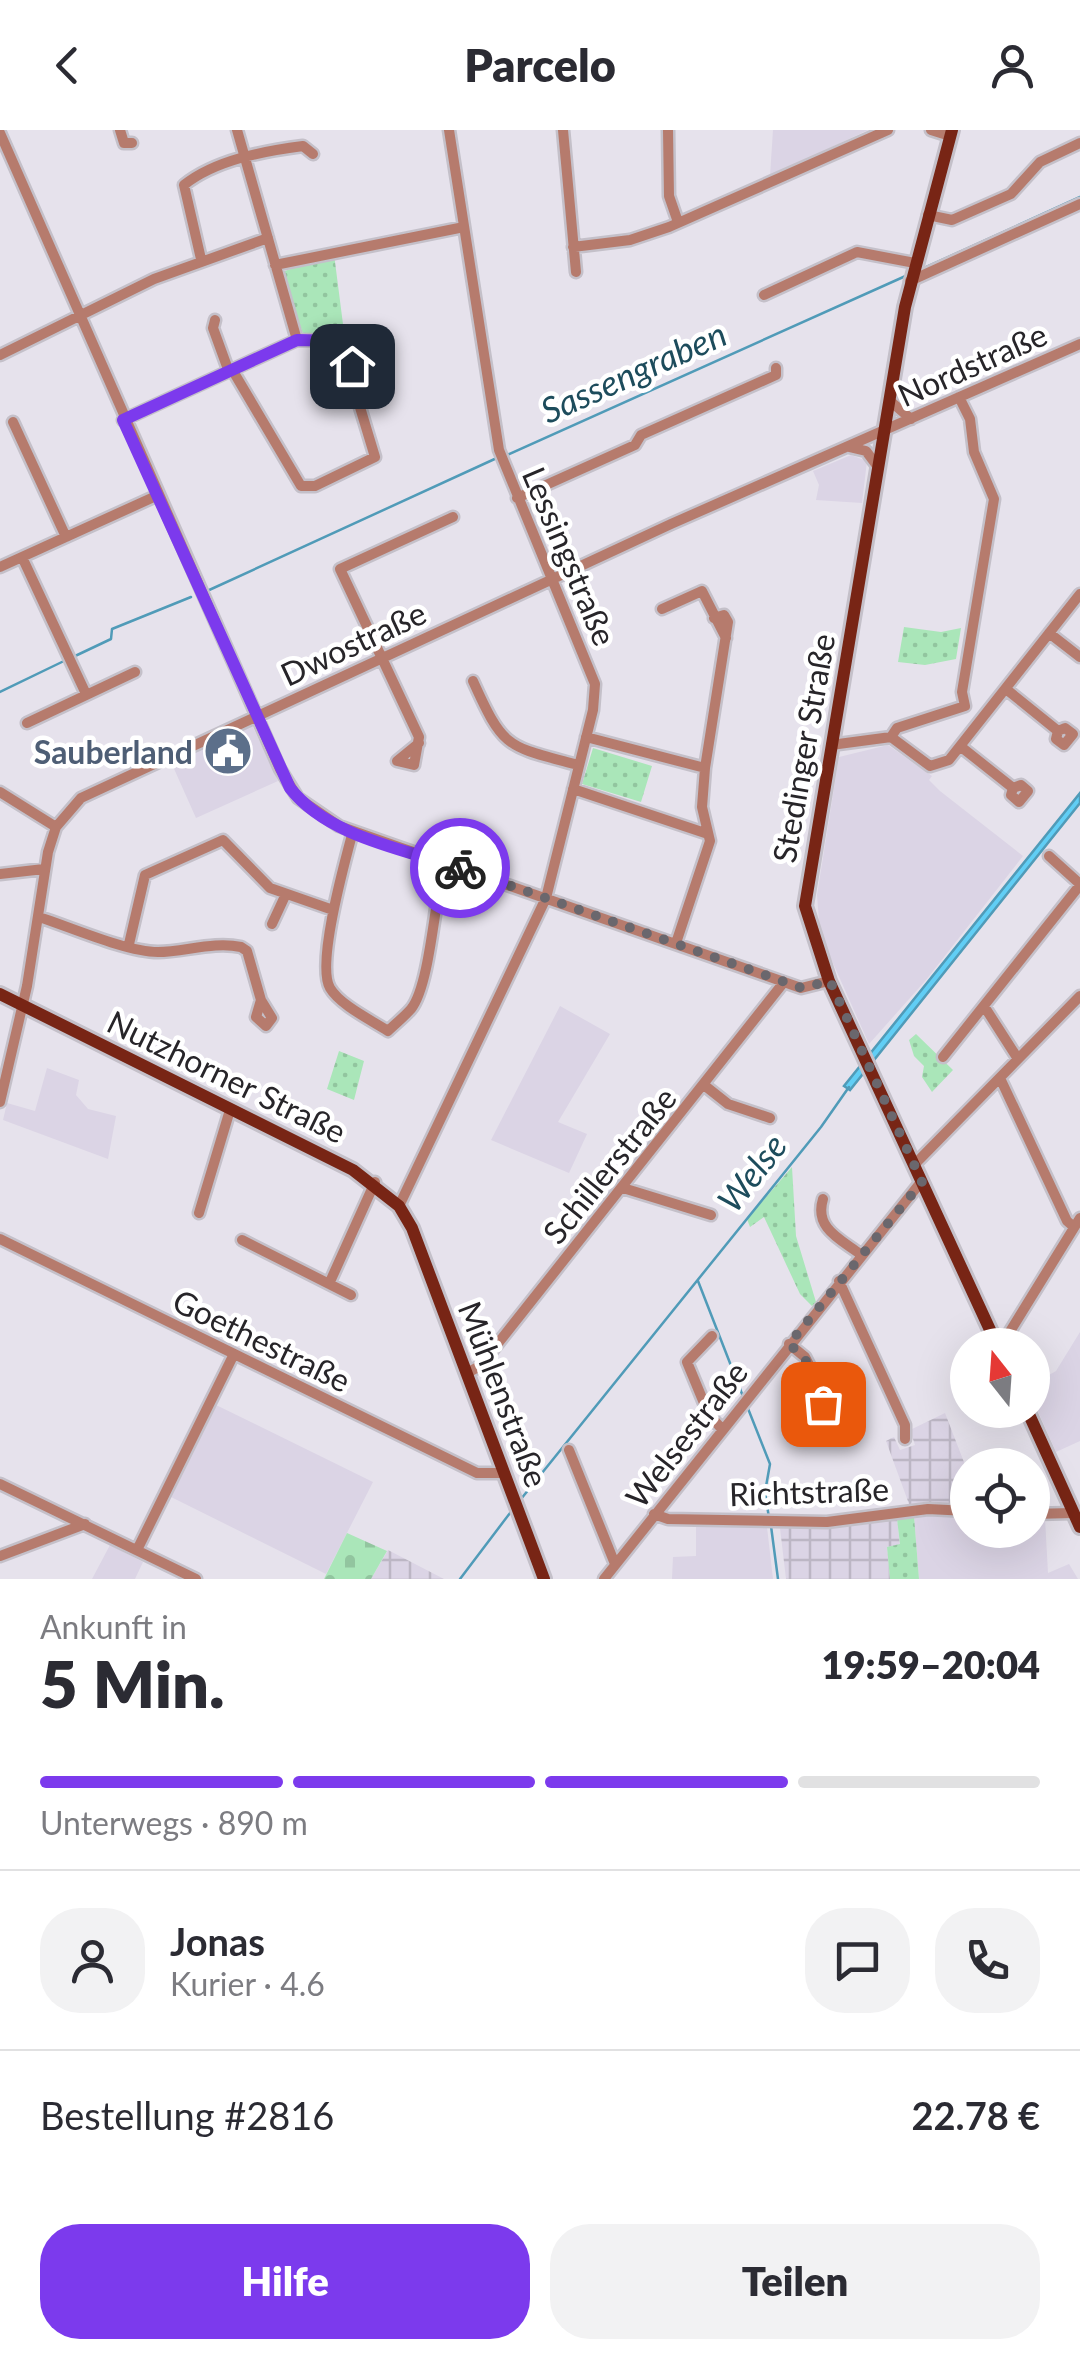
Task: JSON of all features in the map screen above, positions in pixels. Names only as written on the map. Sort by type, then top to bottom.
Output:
[{"type":"main road","name":"Stedinger Straße","points":[[951,133],[912,272],[805,906],[830,981],[989,1328]]},
{"type":"main road","name":"Nutzhorner Straße","points":[[0,994],[375,1182],[399,1206],[412,1228]]},
{"type":"main road","name":"Mühlenstraße","points":[[412,1228],[544,1579]]},
{"type":"main road","points":[[1035,1428],[1077,1511],[1080,1527]]},
{"type":"street","points":[[120,130],[124,143],[132,144]]},
{"type":"street","points":[[237,130],[297,340]]},
{"type":"street","name":"Lessingstraße","points":[[399,1206],[546,898],[586,737],[595,684],[501,456],[449,130]]},
{"type":"street","points":[[563,130],[576,272]]},
{"type":"street","points":[[668,130],[669,196],[678,222]]},
{"type":"street","points":[[573,247],[630,240],[888,130]]},
{"type":"street","points":[[930,130],[951,133]]},
{"type":"street","points":[[0,133],[5,157],[156,496],[255,715],[298,798],[316,815],[353,831],[784,982],[808,988],[830,981]]},
{"type":"street","points":[[928,216],[952,220],[1011,194],[1040,162],[1080,143]]},
{"type":"street","points":[[201,259],[184,186],[245,158],[303,146],[313,154]]},
{"type":"street","points":[[764,295],[857,252],[912,272],[1080,204]]},
{"type":"street","points":[[275,265],[464,227]]},
{"type":"street","points":[[0,355],[201,259],[268,238]]},
{"type":"street","points":[[123,420],[231,372],[297,340],[340,341],[377,452],[342,474],[301,486],[231,372],[213,328],[215,320]]},
{"type":"street","name":"Nordstraße","points":[[884,431],[1080,344]]},
{"type":"street","points":[[517,498],[635,445],[641,435],[776,375],[776,368]]},
{"type":"street","points":[[891,737],[897,728],[965,706],[962,692],[994,500],[974,452],[970,419],[959,397]]},
{"type":"street","points":[[889,400],[911,418]]},
{"type":"street","points":[[13,422],[66,537]]},
{"type":"street","name":"Dwostraße","points":[[0,1102],[23,1006],[44,869],[56,827],[81,798],[550,579],[884,431]]},
{"type":"street","points":[[848,446],[866,451],[878,466]]},
{"type":"street","points":[[2,562],[22,557],[156,496]]},
{"type":"street","points":[[419,742],[340,568],[453,518]]},
{"type":"street","points":[[22,557],[86,694]]},
{"type":"street","points":[[662,609],[702,592],[714,618],[728,618],[705,768],[702,807],[710,841],[676,942]]},
{"type":"street","points":[[831,746],[891,737],[930,766],[949,760],[1080,594]]},
{"type":"street","points":[[1050,633],[1080,657]]},
{"type":"street","points":[[27,723],[135,672]]},
{"type":"street","points":[[473,681],[504,740],[516,748],[578,765]]},
{"type":"street","points":[[1006,689],[1058,731]]},
{"type":"street","points":[[586,737],[705,768]]},
{"type":"street","points":[[960,746],[1013,788]]},
{"type":"street","points":[[573,789],[708,834]]},
{"type":"street","points":[[0,792],[56,827]]},
{"type":"street","points":[[353,831],[333,910],[327,970],[330,988],[388,1031],[414,1006],[434,932],[432,907],[444,863]]},
{"type":"street","points":[[129,944],[146,875],[214,841],[230,843],[260,878],[285,896],[333,910]]},
{"type":"street","points":[[942,1057],[1080,885],[1049,856]]},
{"type":"street","points":[[0,874],[44,869]]},
{"type":"street","points":[[272,924],[285,896]]},
{"type":"street","points":[[39,917],[161,952],[173,948],[241,947],[252,966],[261,1000]]},
{"type":"street","name":"Schillerstraße","points":[[467,1373],[480,1366],[784,982]]},
{"type":"street","points":[[914,1165],[1080,996]]},
{"type":"street","points":[[984,1006],[1018,1059]]},
{"type":"street","points":[[1000,1078],[1067,1221],[1077,1223],[1012,1328]]},
{"type":"street","points":[[704,1085],[728,1104],[770,1118]]},
{"type":"street","points":[[199,1213],[230,1110]]},
{"type":"street","points":[[329,1284],[375,1182]]},
{"type":"street","name":"Welsestraße","points":[[604,1579],[860,1254],[922,1182]]},
{"type":"street","points":[[623,1188],[711,1215]]},
{"type":"street","points":[[823,1199],[820,1218],[824,1227],[860,1254]]},
{"type":"street","name":"Goethestraße","points":[[0,1239],[480,1475],[504,1473]]},
{"type":"street","points":[[242,1240],[352,1295]]},
{"type":"street","points":[[839,1281],[905,1425],[905,1439]]},
{"type":"street","points":[[712,1336],[687,1362],[709,1415],[722,1429]]},
{"type":"street","points":[[789,1344],[805,1357],[820,1391],[810,1397],[818,1406],[790,1422]]},
{"type":"street","points":[[137,1550],[234,1354]]},
{"type":"street","points":[[569,1450],[615,1564]]},
{"type":"street","points":[[0,1484],[196,1579]]},
{"type":"street","name":"Richtstraße","points":[[654,1514],[668,1519],[770,1521],[950,1511]]},
{"type":"street","points":[[1050,1513],[1077,1511]]},
{"type":"street","points":[[0,1556],[85,1524]]},
{"type":"shaded area","points":[[773,130],[868,130],[770,176]]},
{"type":"shaded area","points":[[851,455],[867,461],[862,503],[816,500],[819,485],[813,471]]},
{"type":"shaded area","points":[[252,725],[278,781],[196,818],[171,762]]},
{"type":"shaded area","points":[[888,745],[932,776],[929,780],[940,791],[1023,856],[926,980],[869,1044],[820,934],[817,895],[839,757]]},
{"type":"shaded area","points":[[560,1006],[610,1034],[558,1122],[587,1134],[569,1173],[491,1140]]},
{"type":"shaded area","points":[[47,1068],[79,1080],[76,1095],[88,1109],[116,1116],[108,1159],[3,1120],[7,1103],[35,1111]]},
{"type":"shaded area","points":[[1080,1332],[1080,1441],[1056,1452],[1045,1428],[1050,1428],[1050,1374]]},
{"type":"shaded area","points":[[214,1404],[373,1482],[326,1574],[169,1496]]},
{"type":"shaded area","points":[[945,1413],[959,1448],[950,1448],[950,1505],[909,1504],[886,1441],[894,1437],[900,1450],[915,1445],[910,1430]]},
{"type":"shaded area","points":[[950,1513],[950,1548],[1047,1548],[1048,1573],[1069,1564],[1078,1579],[919,1579],[914,1516]]},
{"type":"shaded area","points":[[897,1519],[900,1545],[887,1547],[890,1579],[786,1579],[780,1528],[826,1528]]},
{"type":"shaded area","points":[[696,1526],[767,1527],[773,1579],[672,1579],[673,1557],[696,1556]]},
{"type":"shaded area","points":[[110,1545],[143,1562],[135,1579],[92,1579]]},
{"type":"shaded area","points":[[388,1550],[444,1579],[371,1579]]},
{"type":"green space","points":[[334,254],[344,332],[303,334],[282,272]]},
{"type":"green space","points":[[904,627],[941,632],[961,628],[956,659],[925,665],[898,662]]},
{"type":"green space","points":[[593,748],[652,766],[641,802],[582,784]]},
{"type":"green space","points":[[916,1034],[953,1070],[932,1092],[922,1077],[924,1066],[914,1056],[909,1040]]},
{"type":"green space","points":[[339,1051],[364,1061],[354,1100],[327,1089]]},
{"type":"green space","points":[[792,1167],[796,1236],[816,1302],[812,1306],[800,1294],[764,1217],[750,1227],[747,1219]]},
{"type":"green space","points":[[914,1516],[919,1579],[890,1579],[887,1547],[900,1544],[897,1519]]},
{"type":"green space","points":[[347,1533],[387,1551],[371,1579],[324,1579]]},
{"type":"water","points":[[1080,793],[1080,803],[850,1090],[844,1086]]},
{"type":"waterway","name":"Sassengraben","points":[[922,269],[1080,197]]},
{"type":"waterway","name":"Sassengraben","points":[[507,455],[910,274]]},
{"type":"waterway","name":"Sassengraben","points":[[207,591],[499,457]]},
{"type":"waterway","name":"Sassengraben","points":[[73,657],[111,639],[112,629],[191,597]]},
{"type":"waterway","name":"Sassengraben","points":[[0,692],[66,660]]},
{"type":"waterway","name":"Welse","points":[[521,1499],[821,1127],[849,1087]]},
{"type":"waterway","points":[[698,1281],[744,1399]]},
{"type":"waterway","points":[[747,1406],[770,1464],[765,1492],[769,1518]]},
{"type":"waterway","name":"Welse","points":[[460,1579],[513,1509]]},
{"type":"waterway","points":[[771,1526],[778,1579]]},
{"type":"way so far","points":[[460,868],[802,988],[830,981],[922,1182],[908,1194],[789,1344],[812,1368],[824,1394],[823,1404]]},
{"type":"place","name":"Sauberland","points":[[228,751]]},
{"type":"route","points":[[352,366],[340,341],[297,340],[123,420],[290,788],[316,815],[339,826],[460,868]]}]
